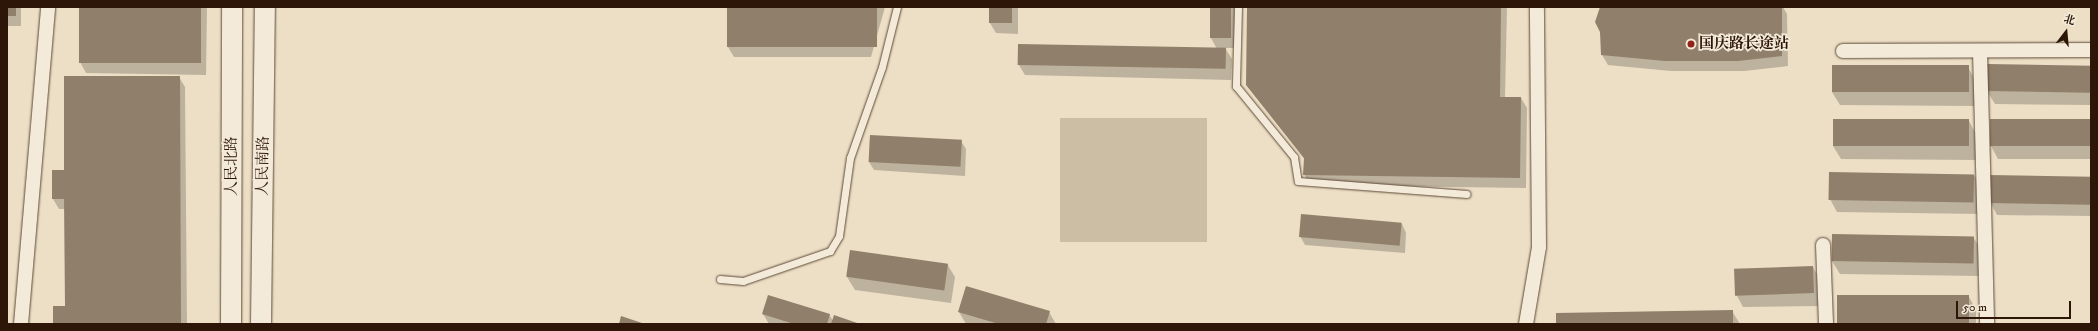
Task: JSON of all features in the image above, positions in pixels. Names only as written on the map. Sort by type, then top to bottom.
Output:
[{"type":"main road","name":"人民北路","points":[[231,324],[232,7]]},
{"type":"main road","name":"人民南路","points":[[261,324],[265,7]]},
{"type":"street","points":[[21,324],[48,7]]},
{"type":"street","points":[[1526,324],[1539,247],[1538,7]]},
{"type":"street","points":[[1843,52],[2091,50]]},
{"type":"street","points":[[1980,51],[1986,324]]},
{"type":"street","points":[[1823,246],[1826,324]]},
{"type":"lane","points":[[720,280],[743,281],[830,251],[839,236],[850,158],[882,67],[897,7]]},
{"type":"lane","points":[[1238,7],[1236,86],[1294,157],[1298,181],[1466,194]]},
{"type":"shaded area","points":[[1060,118],[1207,118],[1207,242],[1060,242]]},
{"type":"building","points":[[7,7],[16,7],[16,16],[7,16]]},
{"type":"building","points":[[79,7],[201,7],[201,63],[79,63]]},
{"type":"building","points":[[727,7],[877,7],[877,47],[727,47]]},
{"type":"building","points":[[989,7],[1012,7],[1012,23],[989,23]]},
{"type":"building","points":[[1210,7],[1231,7],[1231,38],[1210,38]]},
{"type":"building","points":[[1247,7],[1501,7],[1500,97],[1521,97],[1520,178],[1303,175],[1304,158],[1246,85]]},
{"type":"building","name":"国庆路长途站","points":[[1600,7],[1782,7],[1782,56],[1738,61],[1665,61],[1601,55],[1600,32],[1595,22]]},
{"type":"building","points":[[1018,44],[1226,48],[1226,69],[1018,65]]},
{"type":"building","points":[[1987,64],[2091,66],[2091,93],[1987,91]]},
{"type":"building","points":[[1832,65],[1969,65],[1969,92],[1832,92]]},
{"type":"building","points":[[64,76],[180,76],[181,324],[53,324],[53,306],[65,306],[64,199],[52,199],[52,170],[64,170]]},
{"type":"building","points":[[1833,119],[1969,119],[1969,146],[1833,146]]},
{"type":"building","points":[[1990,119],[2091,119],[2091,146],[1990,146]]},
{"type":"building","points":[[870,135],[962,140],[960,167],[869,162]]},
{"type":"building","points":[[1829,172],[1974,175],[1973,203],[1829,200]]},
{"type":"building","points":[[1989,175],[2091,177],[2090,205],[1989,203]]},
{"type":"building","points":[[1301,214],[1402,223],[1400,246],[1299,237]]},
{"type":"building","points":[[1832,234],[1974,236],[1974,263],[1832,261]]},
{"type":"building","points":[[850,250],[948,264],[944,291],[846,277]]},
{"type":"building","points":[[1813,266],[1814,293],[1735,296],[1734,269]]},
{"type":"building","points":[[966,286],[1050,311],[1046,324],[999,324],[958,312]]},
{"type":"building","points":[[768,295],[830,314],[827,324],[794,324],[762,314]]},
{"type":"building","points":[[1837,295],[1969,295],[1969,323],[1837,323]]},
{"type":"building","points":[[1733,310],[1733,324],[1556,324],[1556,313]]},
{"type":"building","points":[[834,315],[860,324],[831,324]]},
{"type":"building","points":[[621,316],[645,324],[619,324]]},
{"type":"place","name":"国庆路长途站","points":[[1691,44]]}]
